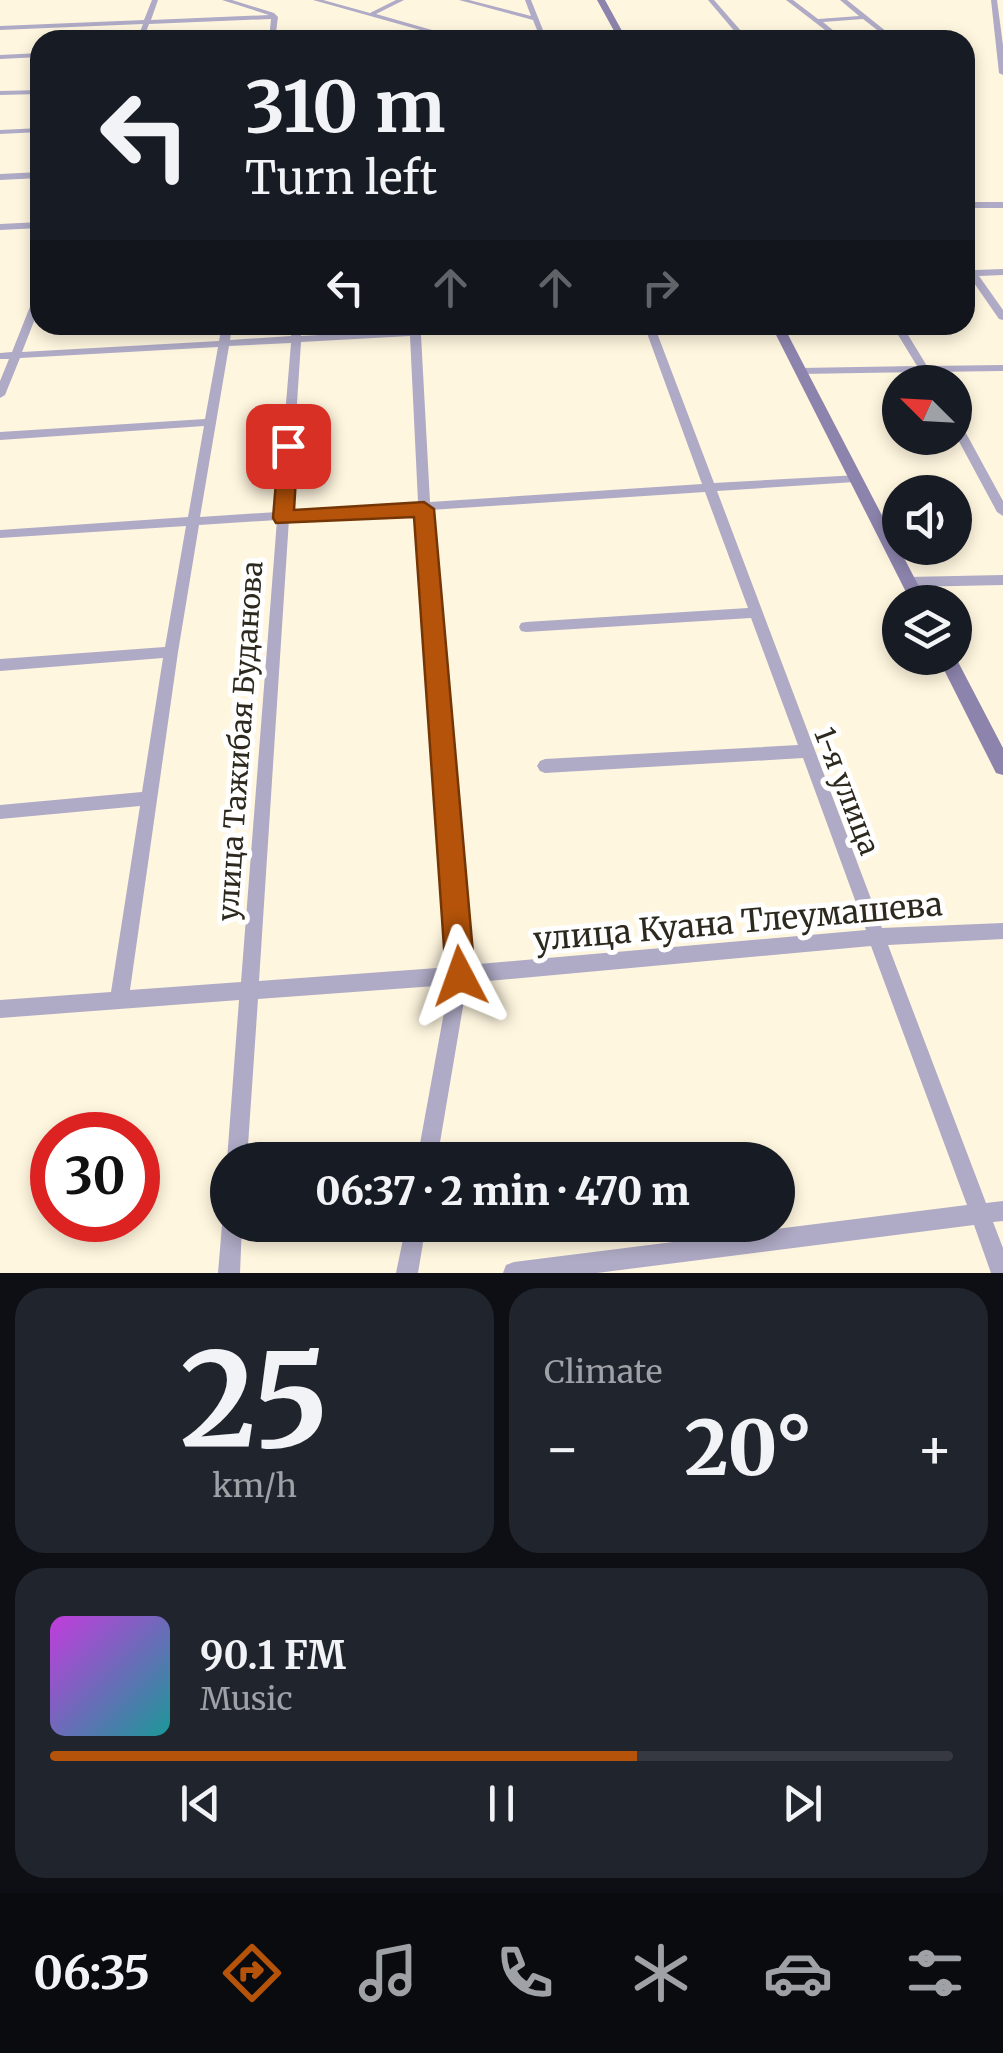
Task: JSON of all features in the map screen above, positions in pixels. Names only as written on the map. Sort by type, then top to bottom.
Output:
[{"type":"street","points":[[144,30],[154,0]]},
{"type":"street","points":[[225,0],[275,17]]},
{"type":"street","points":[[316,0],[426,30]]},
{"type":"street","points":[[370,15],[401,0]]},
{"type":"street","points":[[462,0],[536,19]]},
{"type":"street","points":[[528,0],[540,30]]},
{"type":"street","points":[[601,0],[618,30]]},
{"type":"street","points":[[711,0],[737,30]]},
{"type":"street","points":[[789,0],[828,30]]},
{"type":"street","points":[[842,0],[882,30]]},
{"type":"street","points":[[994,0],[1003,73]]},
{"type":"street","points":[[0,28],[275,17]]},
{"type":"street","points":[[273,30],[275,17]]},
{"type":"street","points":[[816,21],[866,17]]},
{"type":"street","points":[[0,57],[30,56]]},
{"type":"street","points":[[0,94],[30,92]]},
{"type":"street","points":[[0,132],[30,130]]},
{"type":"street","points":[[0,178],[30,176]]},
{"type":"street","points":[[975,205],[1003,204]]},
{"type":"street","points":[[0,227],[30,226]]},
{"type":"street","points":[[975,269],[1003,272]]},
{"type":"street","points":[[975,278],[1003,317]]},
{"type":"street","points":[[0,395],[30,319]]},
{"type":"street","points":[[119,1002],[226,335]]},
{"type":"street","points":[[0,356],[224,343],[276,335]]},
{"type":"street","name":"улица Тажибая Буданова","points":[[238,1142],[296,335]]},
{"type":"street","points":[[415,335],[424,509],[460,976],[430,1142]]},
{"type":"street","name":"1-я улица","points":[[653,335],[1002,1273]]},
{"type":"street","points":[[782,335],[910,585]]},
{"type":"street","points":[[904,335],[923,365]]},
{"type":"street","points":[[972,368],[1003,368]]},
{"type":"street","points":[[800,371],[882,370]]},
{"type":"street","points":[[0,436],[210,422]]},
{"type":"street","points":[[972,455],[1003,512]]},
{"type":"street","points":[[0,534],[854,478]]},
{"type":"street","points":[[908,582],[1003,580]]},
{"type":"street","points":[[526,627],[754,612]]},
{"type":"street","points":[[0,665],[172,652]]},
{"type":"street","points":[[956,675],[1003,767]]},
{"type":"street","points":[[545,766],[806,751]]},
{"type":"street","points":[[0,812],[150,798]]},
{"type":"street","name":"улица Куана Тлеумашева","points":[[0,1009],[460,976],[876,937],[1003,932]]},
{"type":"street","points":[[514,1273],[1003,1211]]},
{"type":"street","points":[[228,1273],[231,1242]]},
{"type":"street","points":[[407,1273],[413,1242]]},
{"type":"route","points":[[288,446],[283,518],[424,509],[460,976]]}]
